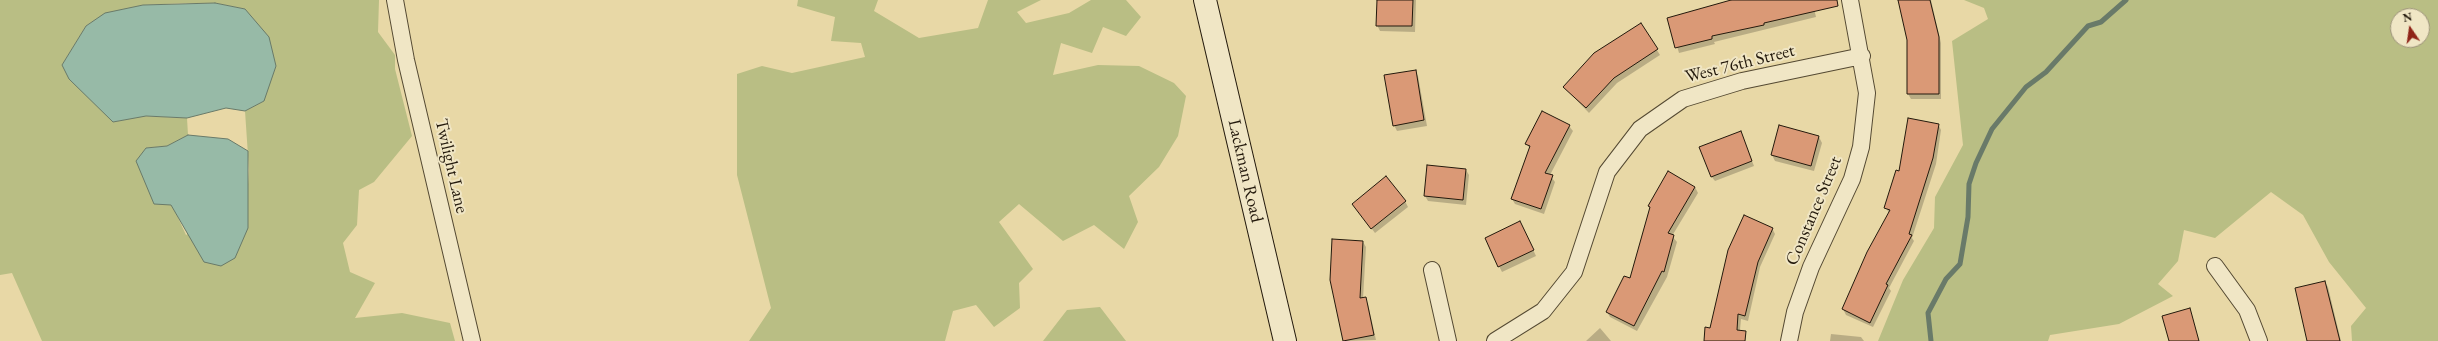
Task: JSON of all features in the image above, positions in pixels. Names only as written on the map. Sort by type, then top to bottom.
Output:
[{"type":"main road","name":"Lackman Road","points":[[1205,0],[1285,341]]},
{"type":"street","name":"Twilight Lane","points":[[395,0],[406,60],[472,341]]},
{"type":"street","name":"Constance Street","points":[[1789,341],[1795,312],[1811,267],[1852,179],[1861,147],[1867,93],[1862,56],[1850,0]]},
{"type":"street","name":"West 76th Street","points":[[1495,341],[1543,311],[1574,272],[1607,172],[1640,129],[1683,98],[1742,81],[1862,56]]},
{"type":"street","points":[[2215,266],[2246,310],[2259,341]]},
{"type":"street","points":[[1432,270],[1448,341]]},
{"type":"green space","points":[[0,0],[379,0],[378,32],[395,55],[395,69],[412,136],[374,182],[359,190],[357,225],[343,243],[350,272],[375,283],[355,318],[402,313],[450,323],[455,341],[42,341],[12,273],[0,275]],"holes":[[[215,3],[245,9],[264,101],[245,111],[249,170],[247,199],[186,235],[146,148],[167,146],[188,135],[187,118],[143,116],[113,122],[62,65],[86,26],[105,14],[143,5]]]},
{"type":"green space","points":[[798,0],[878,0],[874,11],[919,38],[978,28],[988,0],[1041,0],[1017,12],[1026,23],[1069,13],[1091,0],[1126,0],[1141,17],[1126,36],[1103,27],[1092,53],[1061,43],[1053,75],[1098,65],[1139,66],[1174,83],[1186,96],[1178,136],[1159,167],[1129,196],[1138,222],[1124,249],[1094,225],[1063,241],[1019,204],[999,222],[1033,269],[1019,283],[1020,308],[994,327],[976,305],[953,311],[945,341],[749,341],[771,308],[737,175],[737,74],[762,66],[792,73],[865,57],[861,43],[831,41],[835,17],[797,6]]},
{"type":"green space","points":[[1964,0],[2438,0],[2438,341],[2352,341],[2351,326],[2366,308],[2329,262],[2303,215],[2271,192],[2215,238],[2184,230],[2178,261],[2158,284],[2173,296],[2119,324],[2050,335],[2048,341],[1878,341],[1903,280],[1934,228],[1935,197],[1963,145],[1952,41],[1988,19],[1984,8]]},
{"type":"green space","points":[[1100,307],[1126,341],[1043,341],[1067,310]]},
{"type":"shaded area","points":[[215,3],[245,9],[269,37],[276,66],[264,101],[245,111],[226,108],[187,118],[146,116],[113,122],[69,79],[62,65],[86,26],[105,13],[143,5]]},
{"type":"shaded area","points":[[188,135],[228,139],[248,151],[248,228],[235,258],[221,266],[204,262],[171,205],[154,204],[136,161],[146,148],[167,146]]},
{"type":"building","points":[[1377,0],[1413,0],[1412,26],[1376,26]]},
{"type":"building","points":[[1731,0],[1837,0],[1838,6],[1764,23],[1764,25],[1712,36],[1712,39],[1675,48],[1667,18]]},
{"type":"building","points":[[1898,0],[1930,0],[1939,37],[1939,94],[1907,94],[1907,40]]},
{"type":"building","points":[[1641,23],[1658,49],[1614,78],[1586,108],[1563,87],[1594,53]]},
{"type":"building","points":[[1416,70],[1424,120],[1393,126],[1384,75]]},
{"type":"building","points":[[1542,111],[1570,125],[1545,173],[1553,175],[1541,209],[1511,199],[1530,146],[1525,144]]},
{"type":"building","points":[[1908,118],[1939,124],[1933,158],[1909,234],[1912,235],[1886,284],[1888,285],[1870,323],[1842,309],[1867,252],[1890,210],[1884,208],[1896,170],[1899,171]]},
{"type":"building","points":[[1779,125],[1819,136],[1811,166],[1771,155]]},
{"type":"building","points":[[1741,131],[1752,161],[1711,177],[1699,147]]},
{"type":"building","points":[[1427,165],[1466,169],[1463,200],[1424,196]]},
{"type":"building","points":[[1668,171],[1695,187],[1668,233],[1674,235],[1664,272],[1662,271],[1634,326],[1606,312],[1624,276],[1630,278],[1650,207],[1648,206]]},
{"type":"building","points":[[1386,176],[1406,201],[1371,229],[1352,204]]},
{"type":"building","points":[[1744,215],[1773,228],[1758,262],[1745,316],[1738,314],[1737,330],[1746,331],[1745,341],[1704,341],[1705,327],[1710,328],[1728,250]]},
{"type":"building","points":[[1520,221],[1534,250],[1498,267],[1485,238]]},
{"type":"building","points":[[1332,239],[1363,241],[1360,298],[1366,297],[1374,335],[1343,341],[1330,280]]},
{"type":"building","points":[[2325,281],[2340,341],[2307,341],[2295,288]]},
{"type":"building","points":[[2190,308],[2199,341],[2169,341],[2162,316]]},
{"type":"waterway","points":[[1931,341],[1928,313],[1946,279],[1960,264],[1968,217],[1969,184],[1976,163],[1992,129],[2026,87],[2046,72],[2088,26],[2101,22],[2126,0]]}]
